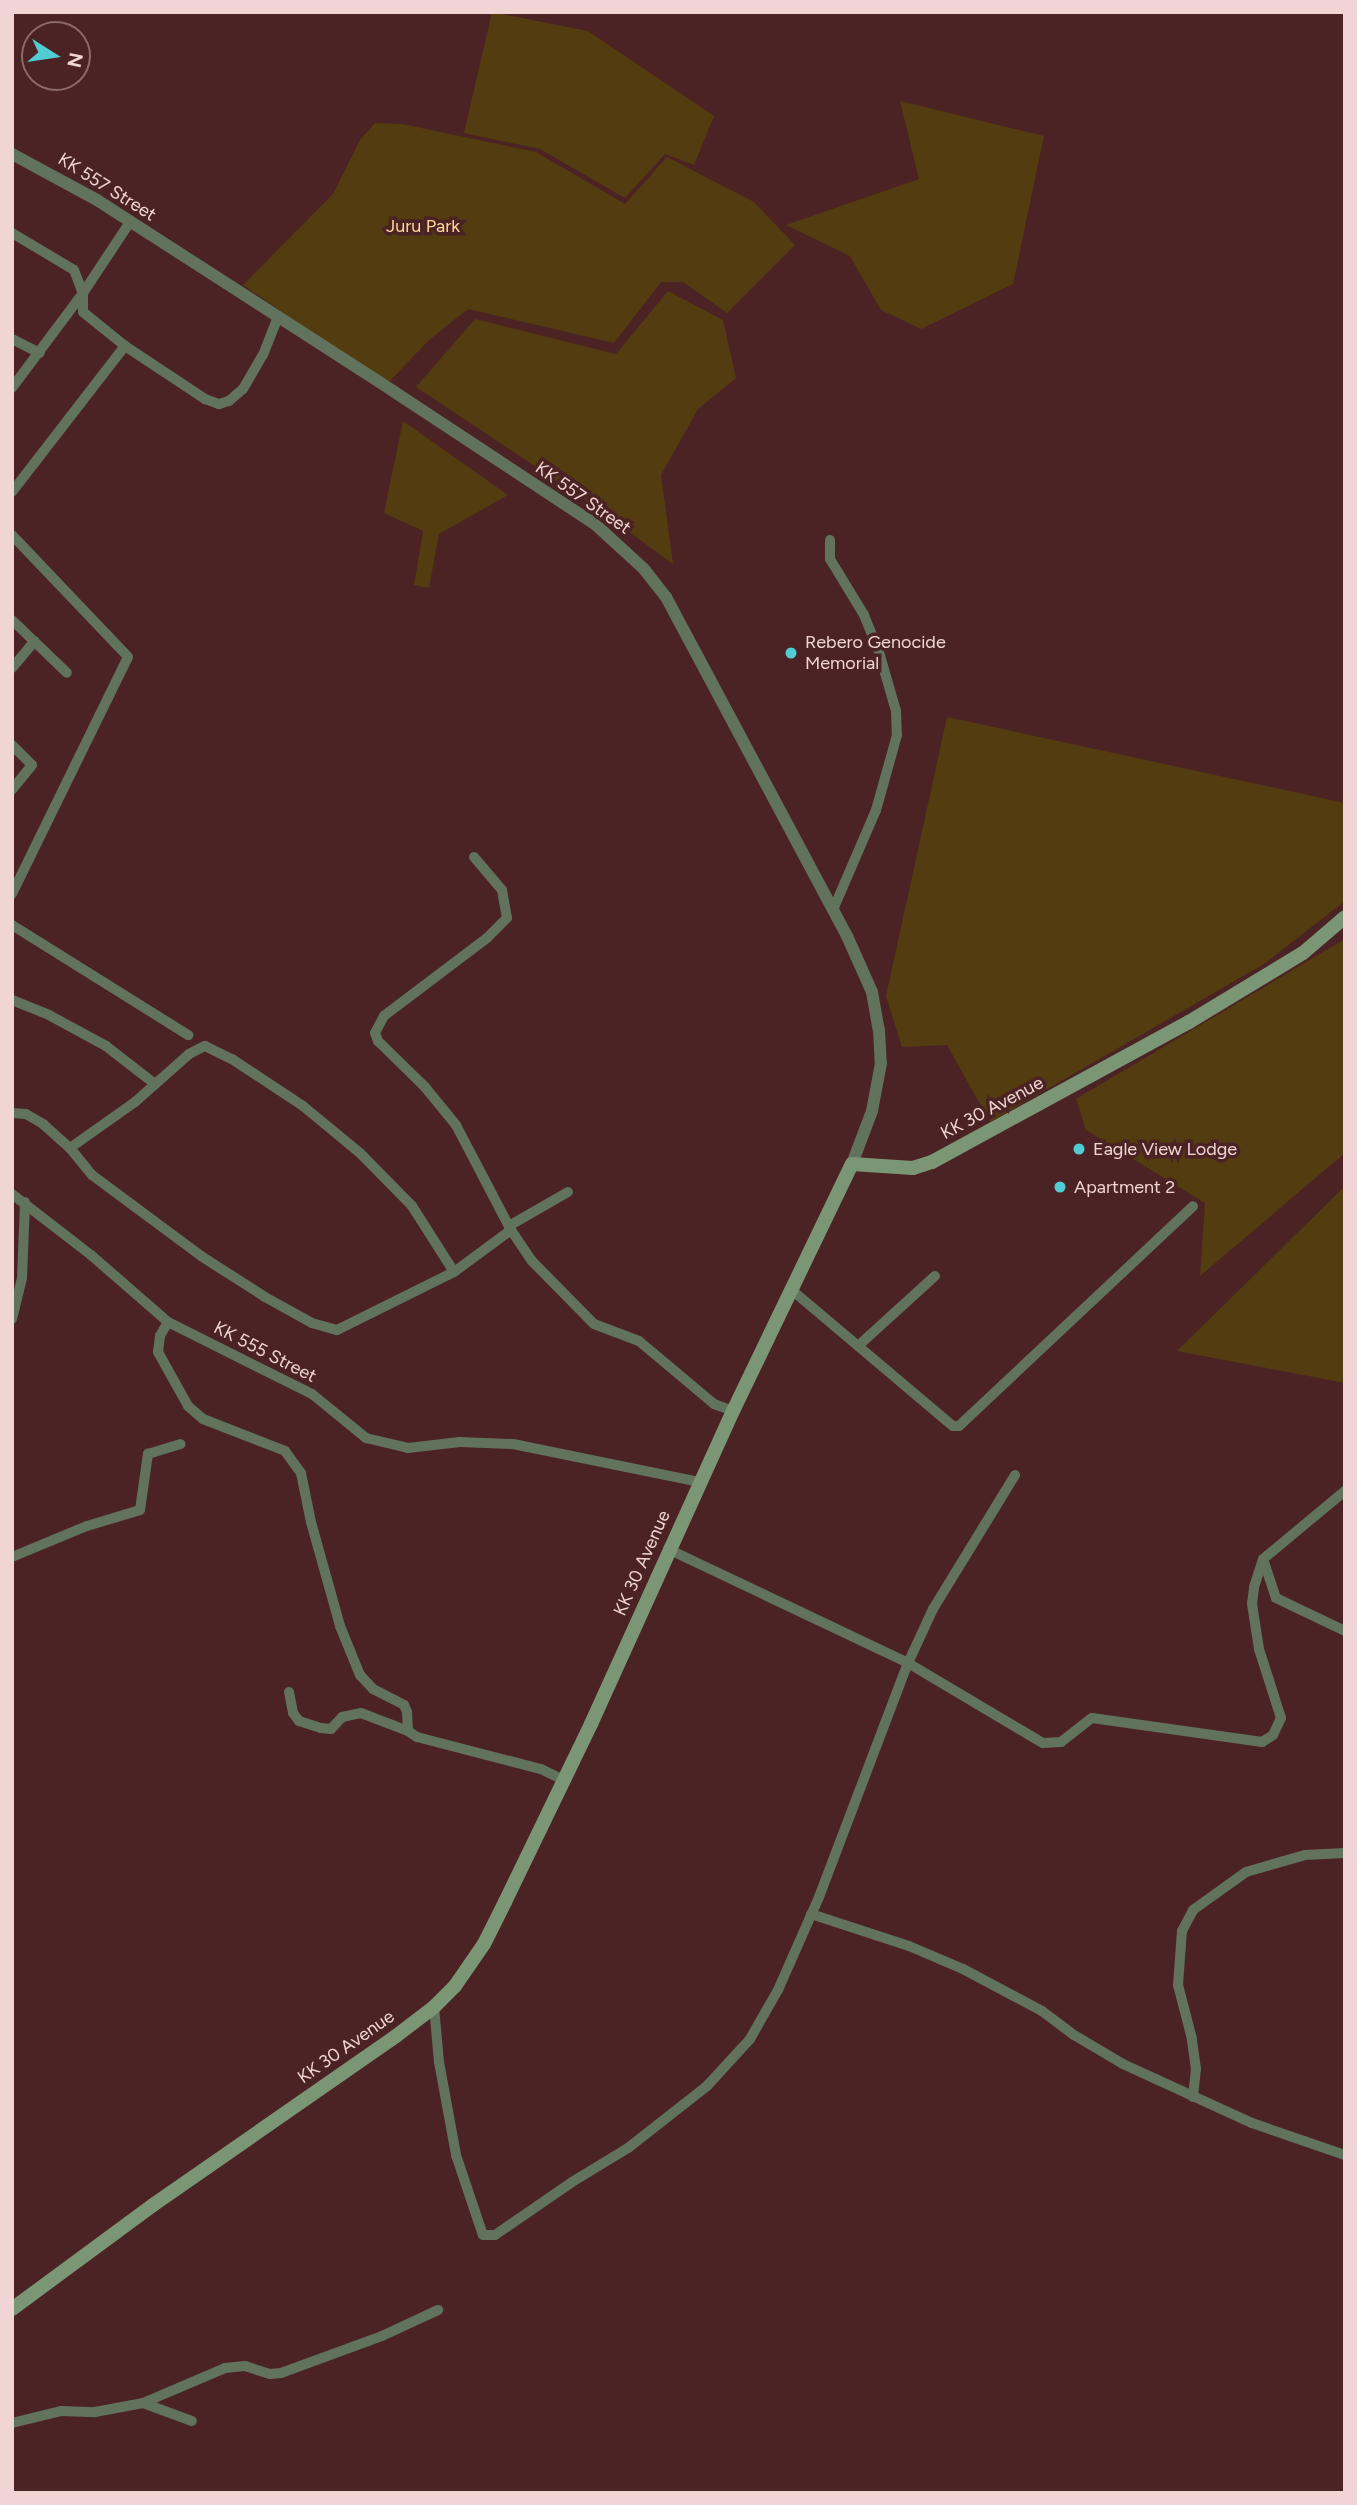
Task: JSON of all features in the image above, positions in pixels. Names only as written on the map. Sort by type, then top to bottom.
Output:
[{"type":"main road","name":"KK 30 Avenue","points":[[12,2309],[153,2205],[434,2007],[455,1986],[484,1944],[564,1780],[668,1549],[852,1164],[913,1168],[932,1162],[1189,1022],[1303,953],[1345,917]]},
{"type":"street","name":"KK 557 Street","points":[[12,154],[43,169],[130,222],[596,525],[644,569],[666,597],[833,910],[872,992],[879,1030],[881,1063],[872,1111],[852,1164]]},
{"type":"street","points":[[12,388],[83,293],[130,222]]},
{"type":"street","points":[[12,233],[74,270],[83,293],[83,312],[125,346],[205,399],[219,404],[229,401],[243,389],[263,355],[278,317]]},
{"type":"street","points":[[12,339],[40,353]]},
{"type":"street","points":[[12,492],[125,346]]},
{"type":"street","points":[[12,535],[128,657],[12,894]]},
{"type":"street","points":[[830,540],[830,559],[864,615],[879,652],[896,711],[897,736],[876,810],[833,910]]},
{"type":"street","points":[[12,620],[67,673]]},
{"type":"street","points":[[12,668],[35,641]]},
{"type":"street","points":[[12,746],[32,765],[12,790]]},
{"type":"street","points":[[474,857],[502,890],[507,918],[487,938],[384,1016],[375,1033],[377,1041],[425,1087],[456,1125],[510,1228],[532,1262],[594,1324],[639,1341],[714,1404],[733,1411]]},
{"type":"street","points":[[12,925],[188,1035]]},
{"type":"street","points":[[12,1000],[49,1015],[106,1046],[155,1084]]},
{"type":"street","points":[[70,1149],[104,1126],[189,1054],[205,1046],[232,1059],[303,1106],[360,1153],[412,1206],[454,1272]]},
{"type":"street","points":[[12,1113],[26,1114],[43,1124],[70,1149],[92,1175],[201,1256],[312,1323],[337,1330],[454,1272],[510,1228],[568,1192]]},
{"type":"street","name":"KK 555 Street","points":[[12,1194],[168,1322],[312,1394],[366,1438],[388,1446],[408,1448],[460,1442],[513,1444],[701,1482]]},
{"type":"street","points":[[12,1318],[22,1278],[25,1202]]},
{"type":"street","points":[[793,1291],[953,1426],[959,1426],[1193,1206]]},
{"type":"street","points":[[858,1346],[935,1276]]},
{"type":"street","points":[[168,1322],[160,1336],[158,1352],[188,1406],[203,1419],[285,1451],[300,1473],[311,1522],[350,1656],[360,1675],[373,1689],[404,1705],[408,1731]]},
{"type":"street","points":[[12,1557],[87,1526],[140,1510],[148,1454],[180,1444]]},
{"type":"street","points":[[434,2007],[439,2062],[456,2155],[483,2235],[495,2235],[628,2148],[707,2086],[750,2039],[778,1990],[811,1914],[908,1663],[933,1609],[1015,1475]]},
{"type":"street","points":[[668,1549],[908,1663],[1050,1745],[1061,1742],[1092,1718],[1262,1742],[1273,1735],[1281,1718],[1259,1649],[1252,1604],[1263,1559],[1345,1491]]},
{"type":"street","points":[[1263,1559],[1276,1598],[1345,1631]]},
{"type":"street","points":[[289,1692],[293,1713],[299,1721],[331,1729],[342,1717],[361,1713],[417,1737],[528,1766],[564,1780]]},
{"type":"street","points":[[1193,2097],[1196,2069],[1192,2039],[1178,1985],[1182,1931],[1193,1910],[1246,1871],[1305,1855],[1345,1853]]},
{"type":"street","points":[[811,1914],[909,1946],[963,1969],[1042,2011],[1074,2035],[1123,2064],[1252,2123],[1345,2155]]},
{"type":"street","points":[[12,2423],[61,2411],[95,2412],[143,2403],[225,2368],[245,2366],[270,2374],[281,2373],[382,2336],[438,2310]]},
{"type":"street","points":[[143,2403],[192,2421]]},
{"type":"green space","points":[[492,12],[588,31],[714,116],[694,165],[665,154],[625,198],[540,149],[464,133]]},
{"type":"green space","points":[[900,101],[1044,136],[1013,284],[921,329],[881,310],[850,256],[786,225],[919,179]]},
{"type":"green space","name":"Juru Park","points":[[375,123],[402,124],[536,152],[625,204],[667,157],[754,202],[795,245],[727,313],[683,282],[661,282],[614,343],[468,309],[429,340],[387,384],[243,285],[333,194],[360,140]]},
{"type":"green space","points":[[668,291],[723,320],[736,378],[698,409],[661,475],[673,564],[583,498],[416,387],[475,319],[616,354]]},
{"type":"green space","points":[[403,421],[508,495],[439,534],[429,588],[414,585],[423,531],[384,513]]},
{"type":"green space","points":[[947,717],[1345,803],[1345,901],[1264,964],[990,1122],[947,1045],[902,1047],[886,996]]},
{"type":"green space","points":[[1345,939],[1345,1153],[1200,1276],[1205,1203],[1086,1130],[1076,1099]]},
{"type":"green space","points":[[1345,1186],[1345,1383],[1177,1351]]},
{"type":"place","name":"Rebero Genocide Memorial","points":[[791,653]]},
{"type":"place","name":"Eagle View Lodge","points":[[1079,1149]]},
{"type":"place","name":"Apartment 2","points":[[1060,1187]]}]
